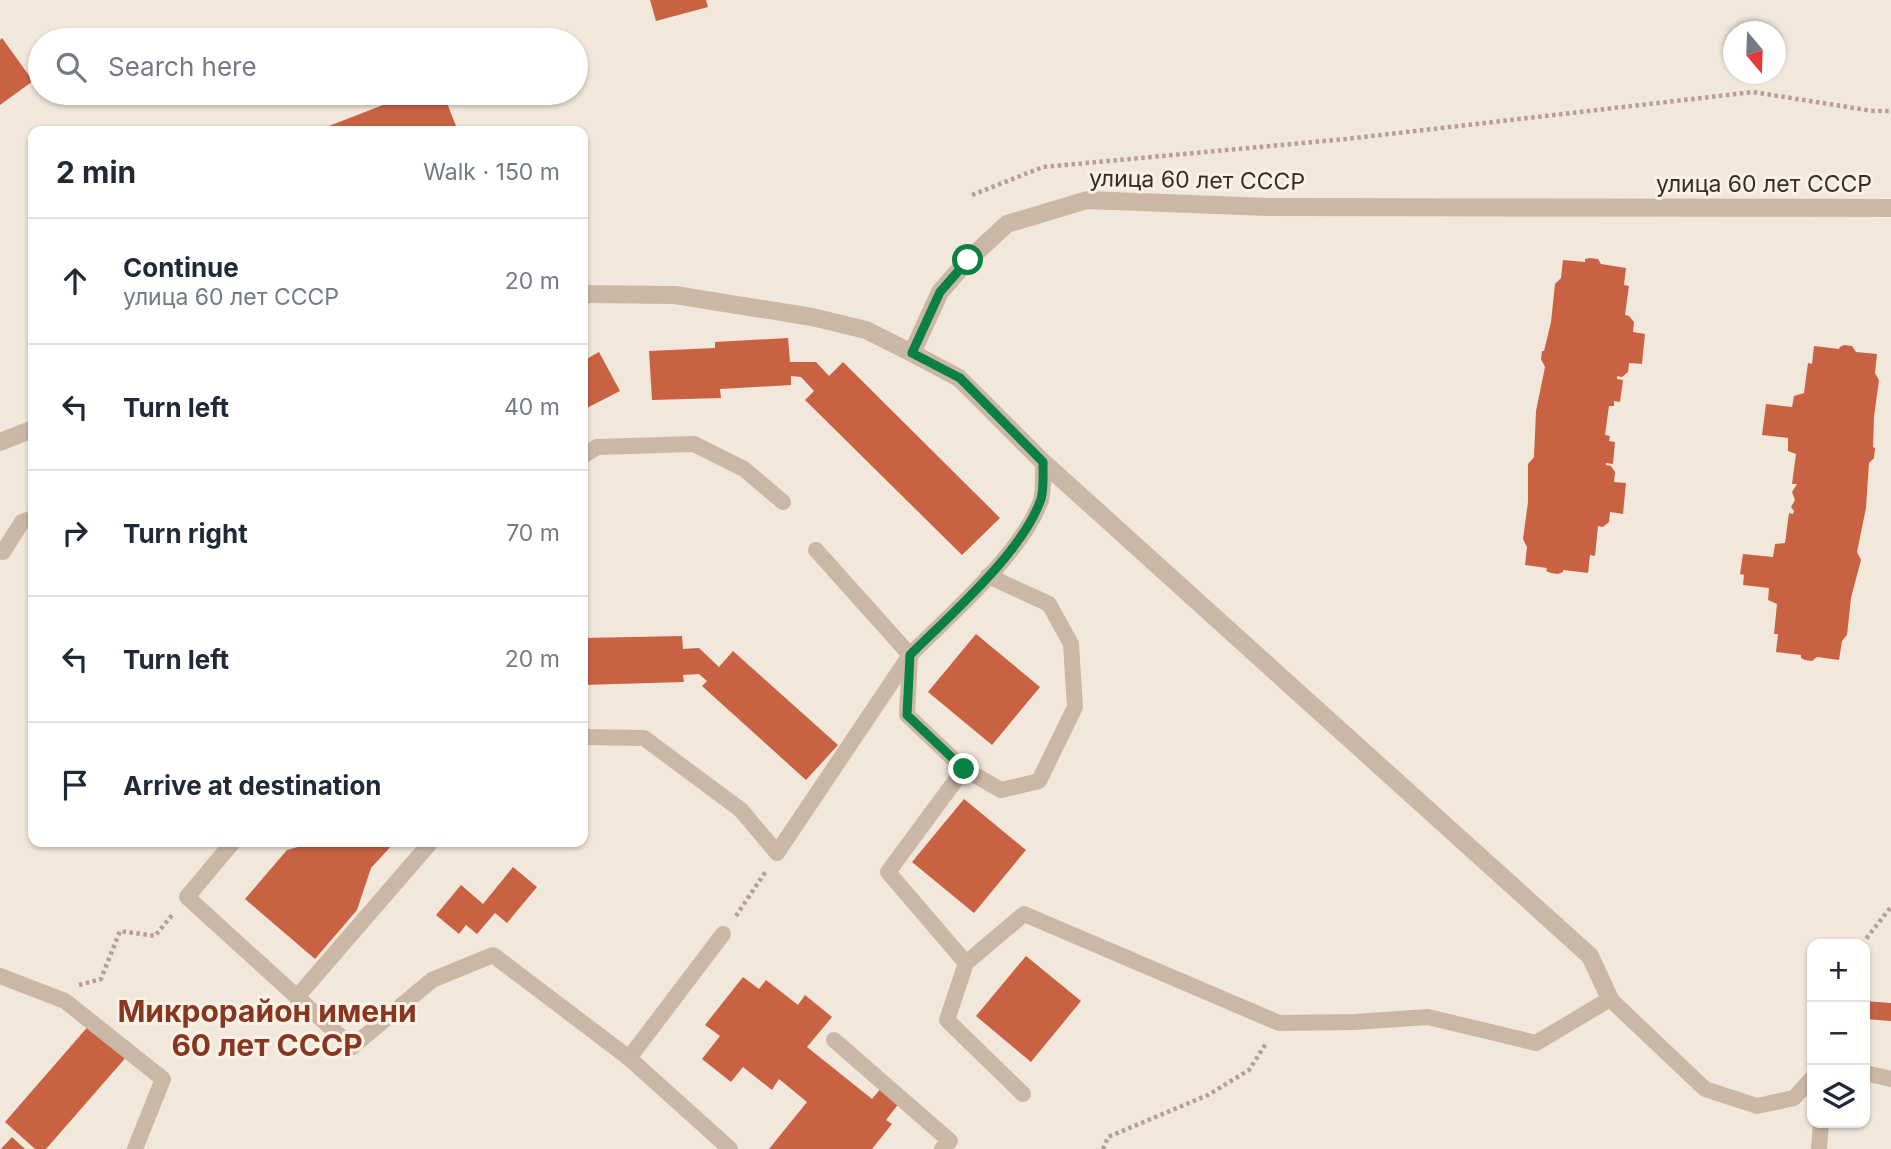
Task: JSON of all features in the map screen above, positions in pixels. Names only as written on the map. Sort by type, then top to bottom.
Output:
[{"type":"street","name":"улица 60 лет СССР","points":[[912,353],[940,292],[968,260],[1007,224],[1087,200],[1269,207],[1891,208]]},
{"type":"street","points":[[588,294],[675,295],[812,317],[866,331],[960,378],[1043,462],[1590,956],[1610,999]]},
{"type":"street","points":[[0,442],[28,431]]},
{"type":"lane","points":[[588,453],[597,447],[694,444],[744,469],[783,502]]},
{"type":"lane","points":[[588,737],[644,738],[741,810],[777,853],[910,655],[988,576],[1026,531],[1041,498],[1043,462]]},
{"type":"lane","points":[[3,552],[22,522],[28,520]]},
{"type":"lane","points":[[816,550],[910,655],[907,715],[964,769],[1001,790],[1039,781],[1075,707],[1070,644],[1049,604],[988,576]]},
{"type":"lane","points":[[964,769],[888,872],[966,962]]},
{"type":"lane","points":[[229,847],[187,897],[352,1047],[432,980],[493,955],[629,1058],[730,1149]]},
{"type":"lane","points":[[297,997],[427,847]]},
{"type":"lane","points":[[1023,1094],[947,1020],[966,962],[1024,914],[1279,1023],[1428,1017],[1536,1043],[1610,999],[1705,1089],[1757,1106],[1794,1098],[1807,1084]]},
{"type":"lane","points":[[629,1058],[723,934]]},
{"type":"lane","points":[[0,976],[65,1001],[163,1079],[135,1149]]},
{"type":"lane","points":[[834,1040],[950,1141],[942,1149]]},
{"type":"lane","points":[[1870,1074],[1891,1079]]},
{"type":"lane","points":[[1819,1149],[1821,1128]]},
{"type":"path","points":[[972,195],[1043,167],[1333,140],[1753,92],[1873,111],[1891,111]]},
{"type":"path","points":[[723,934],[747,902],[777,853]]},
{"type":"path","points":[[65,1001],[71,987],[101,979],[120,931],[155,936],[187,897]]},
{"type":"path","points":[[1866,939],[1891,907]]},
{"type":"path","points":[[1103,1149],[1108,1137],[1208,1095],[1249,1070],[1279,1023]]},
{"type":"building","points":[[650,0],[706,0],[708,7],[656,21]]},
{"type":"building","points":[[2,38],[28,74],[28,85],[0,105]]},
{"type":"building","points":[[383,105],[448,105],[456,126],[329,126]]},
{"type":"building","points":[[1585,259],[1598,259],[1601,264],[1626,268],[1624,285],[1629,286],[1625,315],[1634,322],[1633,332],[1645,334],[1642,364],[1629,363],[1628,372],[1622,377],[1617,376],[1617,379],[1623,380],[1620,402],[1614,401],[1614,406],[1609,406],[1605,435],[1610,436],[1609,441],[1615,442],[1613,464],[1606,465],[1611,466],[1615,472],[1614,482],[1626,483],[1623,514],[1610,512],[1609,522],[1603,527],[1598,526],[1595,556],[1590,555],[1588,573],[1563,570],[1558,574],[1546,571],[1547,568],[1525,565],[1527,547],[1523,539],[1528,502],[1528,464],[1534,457],[1536,411],[1545,367],[1541,359],[1551,322],[1555,284],[1561,278],[1563,260],[1585,262]]},
{"type":"building","points":[[788,338],[790,362],[816,362],[829,376],[843,362],[1000,518],[962,555],[805,400],[814,391],[801,377],[791,376],[791,385],[720,389],[721,398],[652,400],[649,351],[715,348],[715,342]]},
{"type":"building","points":[[1844,345],[1852,346],[1856,352],[1877,354],[1875,373],[1879,380],[1874,417],[1874,458],[1869,463],[1866,508],[1857,552],[1861,560],[1851,598],[1847,635],[1842,641],[1839,660],[1817,657],[1812,661],[1801,658],[1801,655],[1776,652],[1778,634],[1774,634],[1777,604],[1768,600],[1769,588],[1743,585],[1744,575],[1740,574],[1743,554],[1773,557],[1775,544],[1785,543],[1789,513],[1793,514],[1794,511],[1791,507],[1795,500],[1792,492],[1797,484],[1792,484],[1796,454],[1788,451],[1788,438],[1762,435],[1766,404],[1792,407],[1794,396],[1804,393],[1808,363],[1812,364],[1814,346],[1839,349]]},
{"type":"building","points":[[599,352],[620,391],[588,407],[588,358]]},
{"type":"building","points":[[976,634],[1040,687],[992,745],[928,692]]},
{"type":"building","points":[[682,636],[683,649],[699,648],[719,667],[733,651],[838,745],[806,780],[702,686],[707,681],[699,674],[683,675],[684,682],[588,685],[588,638]]},
{"type":"building","points":[[964,799],[1026,850],[974,913],[912,862]]},
{"type":"building","points":[[298,847],[390,847],[371,868],[357,910],[315,959],[245,899],[287,850]]},
{"type":"building","points":[[513,867],[537,887],[507,923],[495,913],[477,934],[466,925],[459,934],[436,915],[461,885],[483,904]]},
{"type":"building","points":[[1026,956],[1081,1001],[1031,1062],[976,1016]]},
{"type":"building","points":[[743,977],[759,989],[766,980],[798,1005],[805,995],[832,1017],[807,1047],[872,1099],[882,1087],[900,1102],[886,1120],[892,1124],[872,1149],[769,1149],[807,1102],[779,1079],[772,1090],[743,1067],[731,1082],[702,1059],[720,1036],[705,1025]]},
{"type":"building","points":[[1870,1001],[1891,1003],[1891,1021],[1870,1019]]},
{"type":"building","points":[[91,1023],[128,1055],[46,1149],[35,1149],[5,1122]]},
{"type":"building","points":[[12,1137],[25,1149],[1,1149]]},
{"type":"district","name":"Микрорайон имени 60 лет СССР","points":[[267,1029]]},
{"type":"route","points":[[964,769],[907,715],[910,655],[988,576],[1026,531],[1041,498],[1043,462],[960,378],[912,353],[940,292],[968,260]]}]
